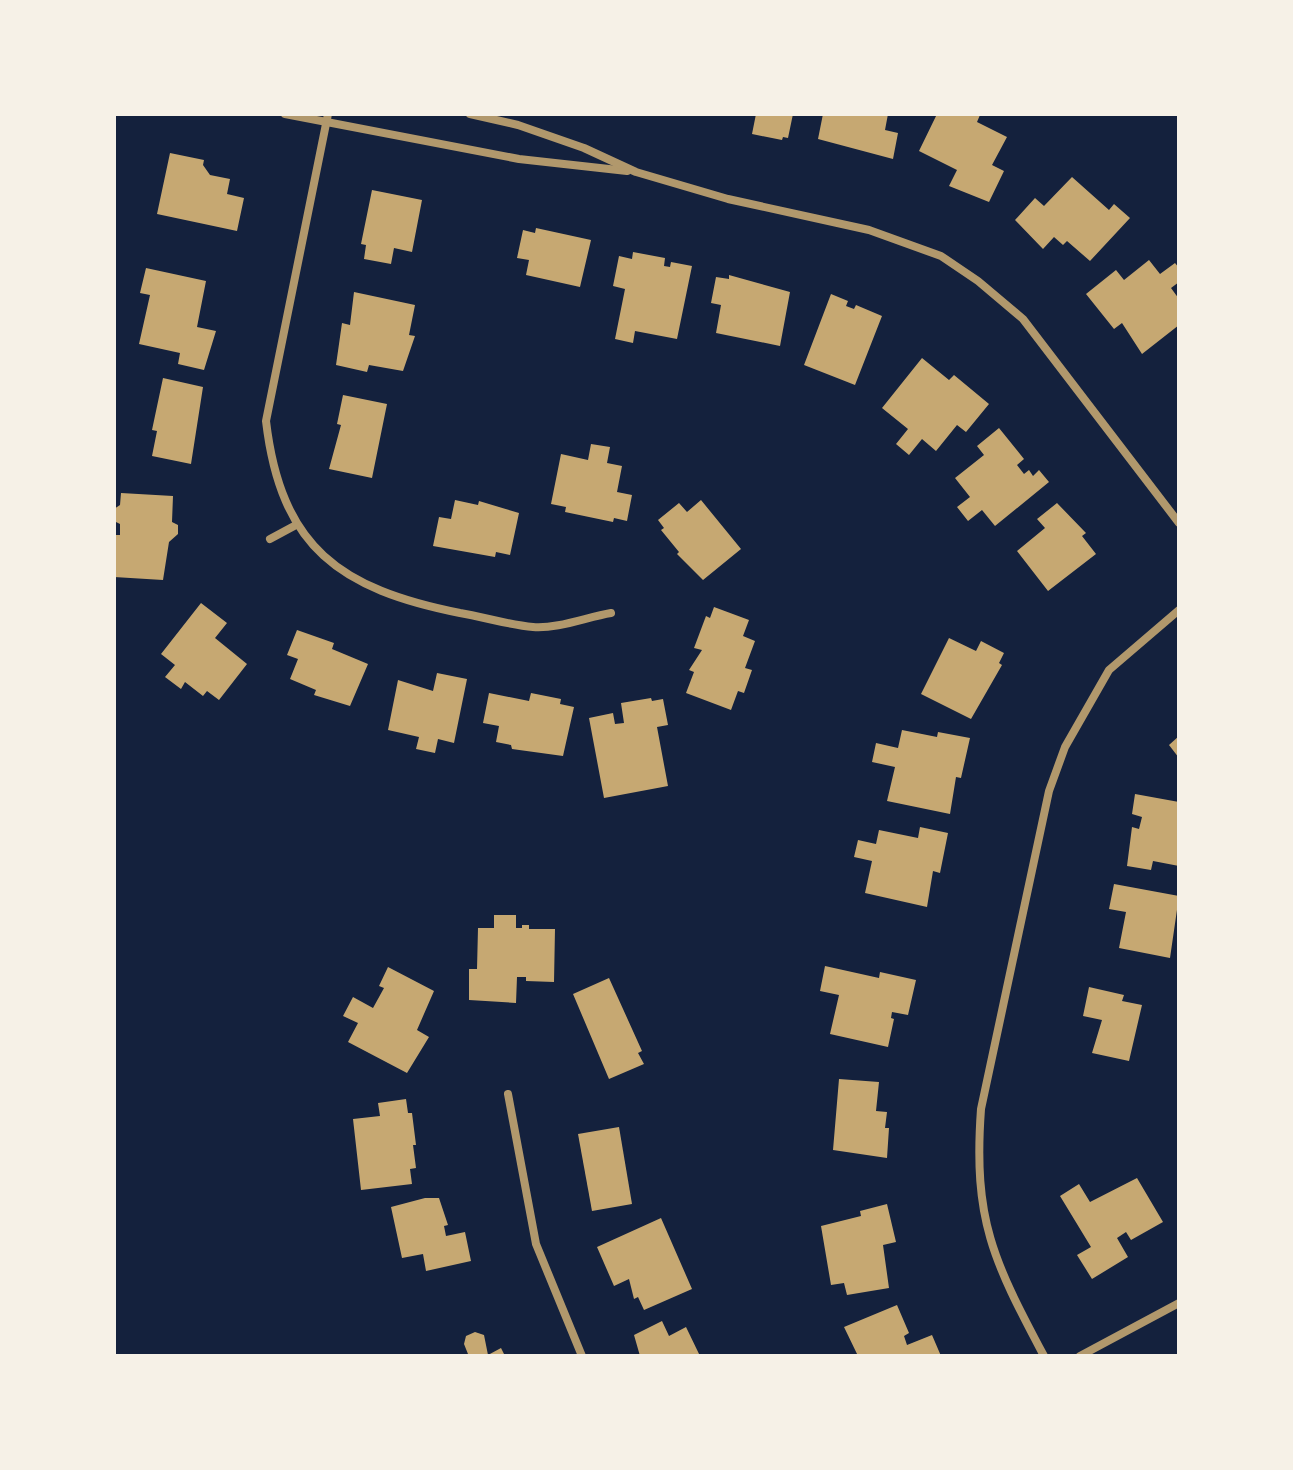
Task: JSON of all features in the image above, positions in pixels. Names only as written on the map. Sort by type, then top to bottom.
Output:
[{"type":"street","points":[[285,114],[327,118],[519,159],[636,172]]},
{"type":"street","points":[[470,114],[518,125],[584,148],[636,172],[728,199],[869,230],[941,256],[978,281],[1023,319],[1179,523]]},
{"type":"street","points":[[327,118],[266,421],[271,464],[296,525],[341,572],[377,592],[408,602],[535,627],[611,613]]},
{"type":"street","points":[[270,539],[296,525]]},
{"type":"street","points":[[1044,1356],[1006,1284],[991,1247],[981,1204],[978,1161],[981,1109],[1049,791],[1065,747],[1109,670],[1179,610]]},
{"type":"street","points":[[508,1094],[536,1244],[582,1356]]},
{"type":"street","points":[[1080,1356],[1179,1303]]},
{"type":"building","points":[[756,114],[793,114],[788,138],[783,137],[782,140],[752,134]]},
{"type":"building","points":[[823,114],[888,114],[885,130],[898,133],[893,159],[818,139]]},
{"type":"building","points":[[937,114],[978,114],[977,122],[1007,137],[992,165],[1004,171],[989,202],[949,186],[957,170],[919,151]]},
{"type":"building","points":[[170,153],[204,160],[203,165],[210,175],[230,179],[227,194],[244,198],[237,231],[157,214]]},
{"type":"building","points":[[1072,177],[1109,210],[1114,204],[1130,218],[1090,261],[1067,241],[1063,245],[1054,237],[1043,249],[1015,220],[1035,198],[1044,206]]},
{"type":"building","points":[[372,190],[422,200],[412,252],[394,248],[391,264],[364,259],[366,245],[361,244]]},
{"type":"building","points":[[536,228],[591,240],[580,287],[526,275],[529,260],[517,258],[523,230],[535,233]]},
{"type":"building","points":[[633,252],[665,258],[664,266],[670,267],[671,262],[692,266],[677,339],[635,331],[633,343],[615,339],[625,289],[613,286],[619,256],[632,259]]},
{"type":"building","points":[[1149,260],[1160,274],[1175,263],[1179,268],[1179,282],[1171,288],[1179,299],[1179,325],[1142,354],[1122,323],[1114,329],[1086,294],[1116,270],[1124,280]]},
{"type":"building","points":[[146,268],[206,281],[197,327],[216,331],[204,370],[178,364],[180,353],[139,344],[150,295],[140,293]]},
{"type":"building","points":[[729,275],[790,292],[780,346],[716,333],[721,305],[711,303],[716,277],[729,279]]},
{"type":"building","points":[[354,292],[415,305],[409,335],[415,336],[403,371],[369,365],[367,372],[336,365],[342,323],[350,325]]},
{"type":"building","points":[[831,294],[848,301],[846,306],[854,309],[856,305],[882,316],[855,385],[804,365]]},
{"type":"building","points":[[922,358],[949,380],[954,375],[989,404],[966,432],[957,425],[936,451],[922,439],[909,455],[896,444],[908,429],[882,408]]},
{"type":"building","points":[[163,378],[203,387],[191,464],[152,456],[157,431],[152,430]]},
{"type":"building","points":[[343,395],[387,404],[372,478],[329,469],[341,425],[337,424]]},
{"type":"building","points":[[999,428],[1024,459],[1017,465],[1024,474],[1029,470],[1033,476],[1039,470],[1049,482],[995,526],[982,510],[968,521],[957,507],[970,497],[955,478],[984,455],[977,446]]},
{"type":"building","points":[[591,444],[610,447],[607,463],[622,466],[617,492],[632,495],[627,521],[614,518],[613,522],[565,512],[566,507],[551,504],[561,454],[588,460]]},
{"type":"building","points":[[121,493],[173,496],[172,522],[178,525],[178,534],[169,542],[163,580],[114,577],[114,535],[120,535],[120,524],[114,521],[114,509],[120,505]]},
{"type":"building","points":[[455,500],[478,505],[479,501],[519,513],[510,555],[496,552],[495,557],[433,546],[439,517],[451,519]]},
{"type":"building","points":[[701,500],[741,549],[703,580],[677,554],[679,552],[661,530],[664,528],[658,520],[679,503],[687,512]]},
{"type":"building","points":[[1057,503],[1086,533],[1082,536],[1096,554],[1048,591],[1017,551],[1045,528],[1037,519]]},
{"type":"building","points":[[201,603],[227,623],[215,638],[247,664],[219,700],[207,691],[203,696],[185,682],[181,689],[165,677],[175,665],[161,654]]},
{"type":"building","points":[[714,607],[749,620],[743,636],[755,641],[745,668],[752,670],[744,693],[738,691],[731,710],[686,693],[694,672],[689,670],[702,650],[694,648],[706,616],[710,618]]},
{"type":"building","points":[[297,630],[334,643],[332,649],[368,664],[350,706],[314,695],[316,690],[290,679],[298,659],[287,655]]},
{"type":"building","points":[[949,638],[976,651],[981,641],[1004,653],[999,663],[1002,665],[971,719],[921,694]]},
{"type":"building","points":[[437,673],[467,679],[454,743],[438,739],[435,753],[416,749],[419,737],[388,730],[398,680],[433,691]]},
{"type":"building","points":[[489,693],[529,701],[531,693],[561,699],[560,704],[574,707],[563,756],[512,749],[511,745],[496,742],[499,726],[483,723]]},
{"type":"building","points":[[651,698],[652,701],[663,699],[668,725],[657,727],[668,786],[604,798],[589,718],[613,713],[615,724],[624,723],[621,703]]},
{"type":"building","points":[[902,730],[937,737],[938,732],[970,738],[961,778],[956,777],[950,814],[887,801],[895,767],[872,762],[876,743],[898,748]]},
{"type":"building","points":[[1179,736],[1179,758],[1169,745]]},
{"type":"building","points":[[1135,794],[1179,802],[1179,866],[1153,861],[1151,870],[1127,866],[1132,827],[1139,829],[1142,817],[1132,814]]},
{"type":"building","points":[[920,827],[948,833],[940,873],[933,871],[927,907],[865,893],[872,861],[854,857],[858,840],[876,844],[879,830],[918,838]]},
{"type":"building","points":[[1114,884],[1179,896],[1170,958],[1119,948],[1126,912],[1109,909]]},
{"type":"building","points":[[494,915],[516,915],[516,928],[529,925],[529,929],[555,929],[554,982],[526,981],[526,977],[517,977],[516,1003],[469,1000],[469,969],[477,969],[478,928],[494,928]]},
{"type":"building","points":[[825,966],[879,978],[880,972],[916,980],[908,1015],[892,1012],[891,1018],[894,1019],[888,1047],[830,1034],[839,995],[820,991]]},
{"type":"building","points":[[388,967],[434,991],[417,1030],[429,1037],[407,1073],[348,1042],[358,1023],[343,1016],[353,997],[373,1008],[384,988],[379,986]]},
{"type":"building","points":[[609,978],[642,1051],[638,1053],[644,1064],[609,1079],[573,994]]},
{"type":"building","points":[[1089,987],[1124,995],[1122,1001],[1142,1005],[1129,1061],[1092,1053],[1102,1020],[1083,1016]]},
{"type":"building","points":[[839,1079],[879,1082],[876,1111],[887,1112],[887,1158],[833,1150]]},
{"type":"building","points":[[406,1099],[408,1113],[412,1113],[416,1145],[413,1145],[416,1168],[410,1169],[412,1184],[361,1190],[353,1119],[380,1116],[378,1103]]},
{"type":"building","points":[[619,1127],[632,1204],[592,1211],[578,1134]]},
{"type":"building","points":[[1137,1178],[1163,1222],[1131,1240],[1126,1232],[1117,1238],[1128,1257],[1092,1279],[1077,1255],[1091,1247],[1060,1196],[1079,1184],[1090,1202]]},
{"type":"building","points":[[425,1198],[439,1198],[448,1225],[444,1226],[446,1236],[465,1232],[471,1261],[426,1271],[423,1254],[402,1258],[391,1207]]},
{"type":"building","points":[[887,1204],[896,1242],[883,1245],[889,1288],[847,1295],[844,1283],[831,1285],[821,1226],[861,1216],[860,1211]]},
{"type":"building","points":[[661,1218],[692,1289],[644,1310],[638,1297],[634,1299],[629,1279],[614,1286],[597,1247]]},
{"type":"building","points":[[897,1305],[909,1333],[904,1336],[907,1345],[932,1335],[941,1356],[858,1356],[844,1327]]},
{"type":"building","points":[[662,1321],[669,1336],[686,1327],[700,1356],[640,1356],[634,1335]]},
{"type":"building","points":[[475,1332],[484,1335],[488,1355],[501,1348],[505,1356],[468,1354],[464,1344],[466,1336]]}]
